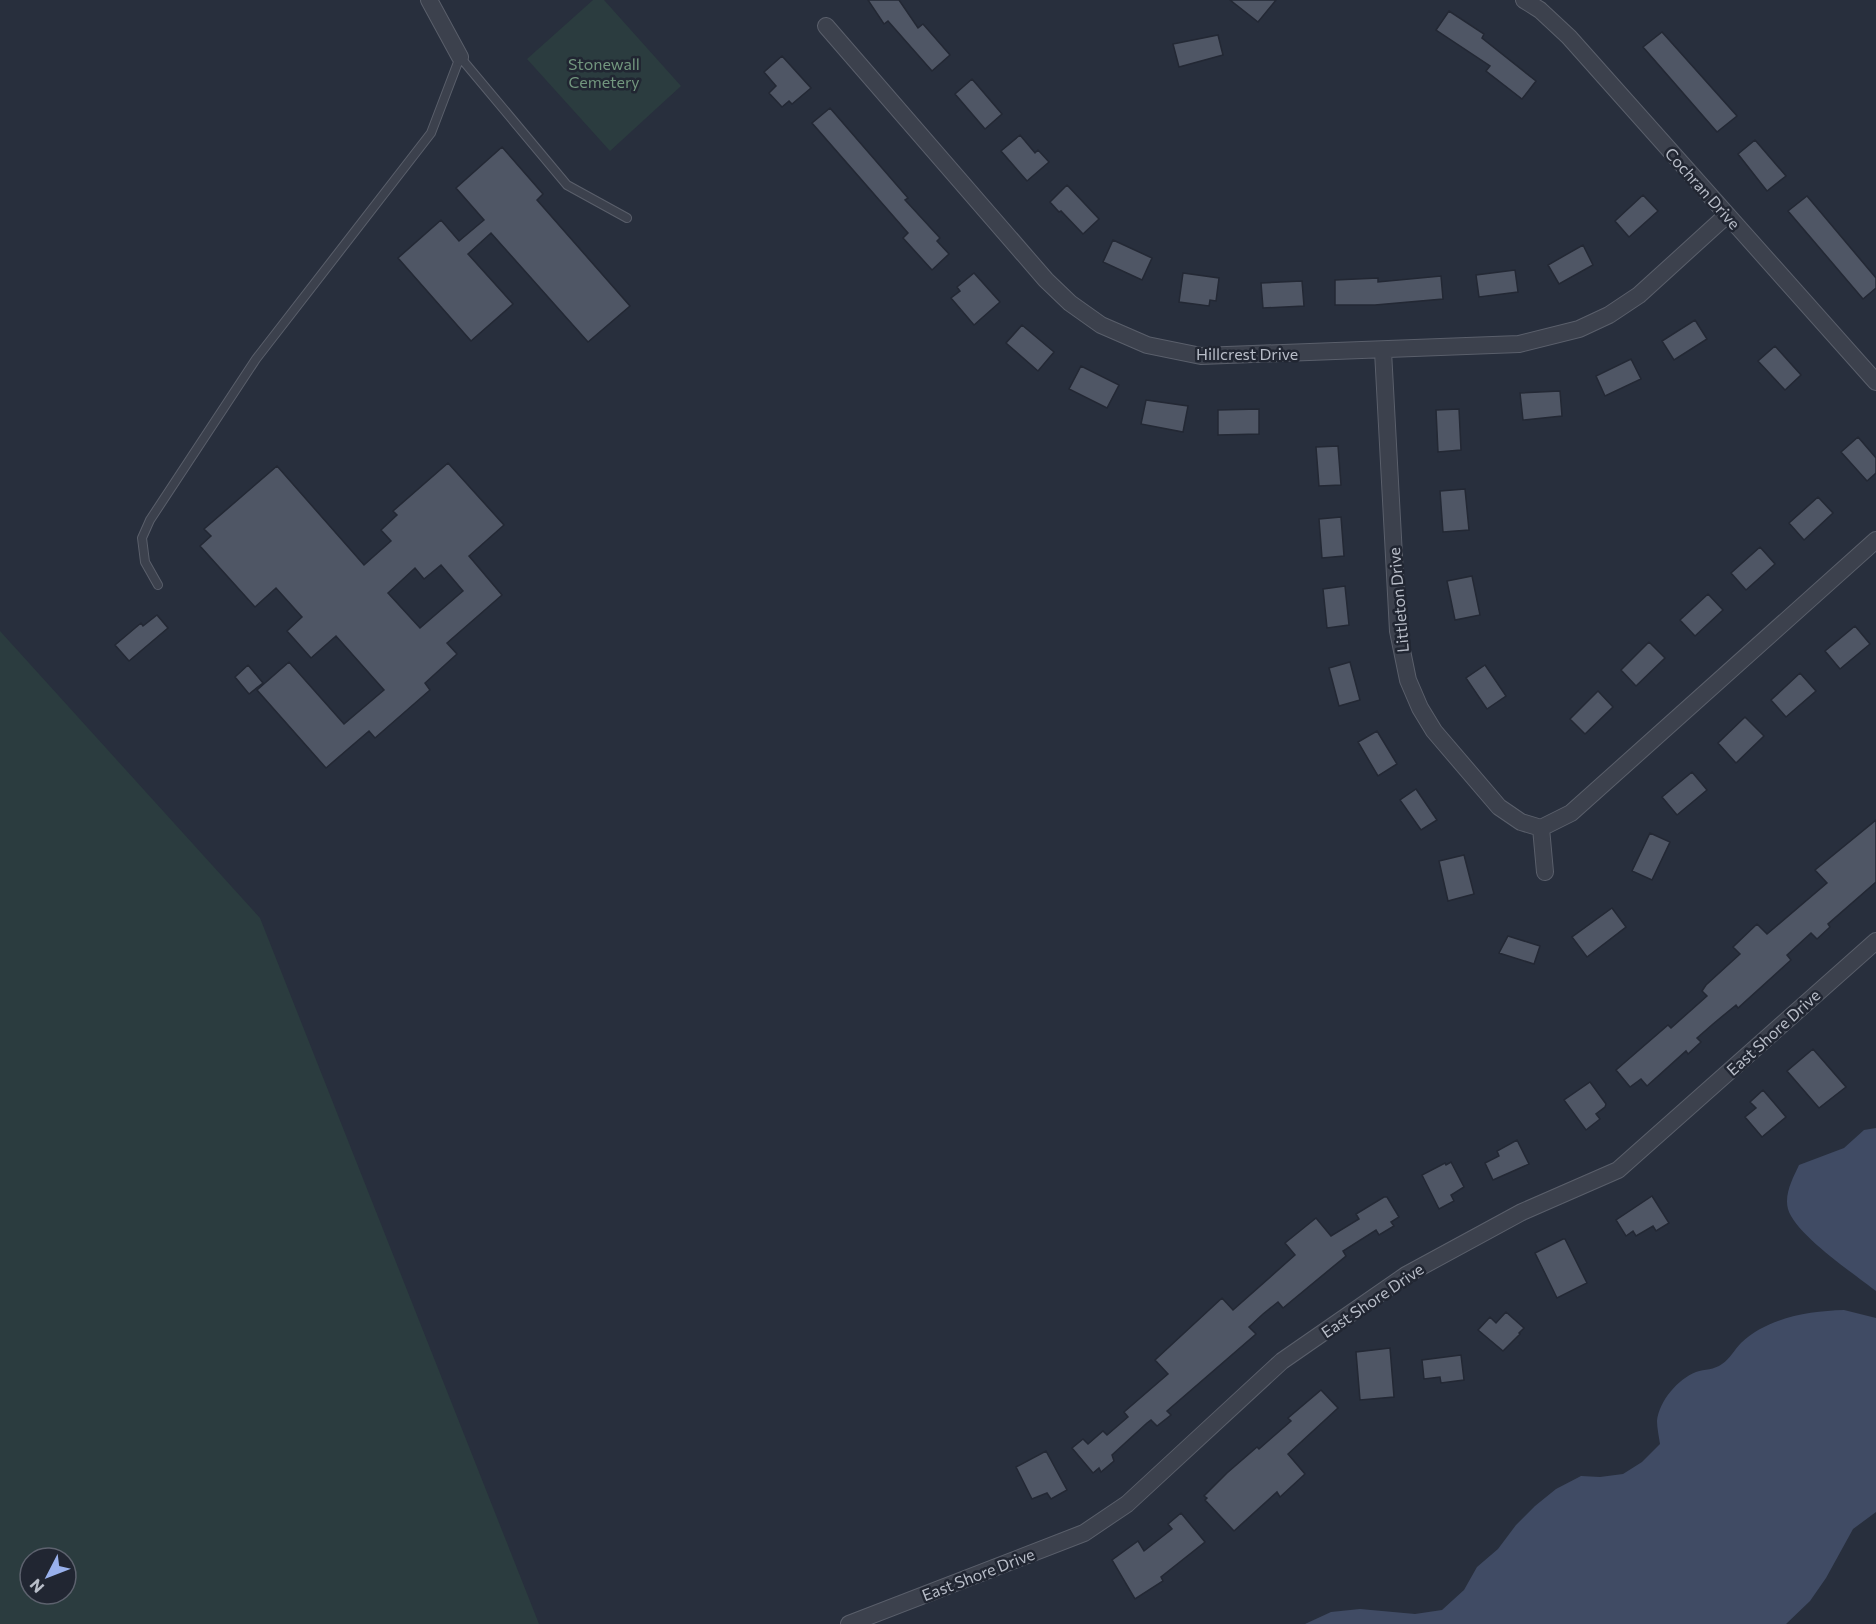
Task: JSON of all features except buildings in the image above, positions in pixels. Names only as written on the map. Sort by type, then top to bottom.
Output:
[{"type":"street","points":[[429,0],[460,57]]},
{"type":"street","name":"Cochran Drive","points":[[1524,0],[1540,10],[1569,37],[1876,382]]},
{"type":"street","name":"Hillcrest Drive","points":[[825,26],[1046,280],[1070,303],[1101,325],[1148,345],[1201,357],[1519,344],[1579,329],[1609,315],[1640,295],[1727,215]]},
{"type":"street","name":"Littleton Drive","points":[[1383,351],[1398,631],[1408,680],[1420,708],[1434,731],[1499,807],[1521,822],[1541,828]]},
{"type":"street","points":[[1545,872],[1541,828],[1571,813],[1876,540]]},
{"type":"street","name":"East Shore Drive","points":[[849,1624],[1084,1533],[1127,1504],[1282,1361],[1406,1275],[1522,1212],[1618,1170],[1876,941]]},
{"type":"lane","points":[[158,585],[145,562],[142,538],[150,520],[256,359],[431,133],[460,57],[567,185],[627,218]]},
{"type":"green space","name":"Stonewall Cemetery","points":[[593,0],[604,0],[681,86],[610,151],[527,59]]},
{"type":"green space","points":[[0,631],[260,918],[539,1624],[0,1624]]},
{"type":"water","points":[[1876,1128],[1876,1291],[1840,1264],[1802,1230],[1788,1209],[1787,1198],[1799,1165],[1844,1148],[1864,1130]]},
{"type":"water","points":[[1844,1310],[1876,1318],[1876,1512],[1853,1529],[1826,1578],[1810,1601],[1786,1624],[1305,1624],[1331,1612],[1360,1609],[1415,1614],[1442,1610],[1464,1590],[1477,1567],[1498,1549],[1516,1525],[1556,1489],[1581,1476],[1600,1477],[1623,1474],[1642,1462],[1660,1444],[1657,1421],[1661,1406],[1676,1385],[1689,1375],[1719,1366],[1751,1334],[1763,1327],[1802,1314]]}]
